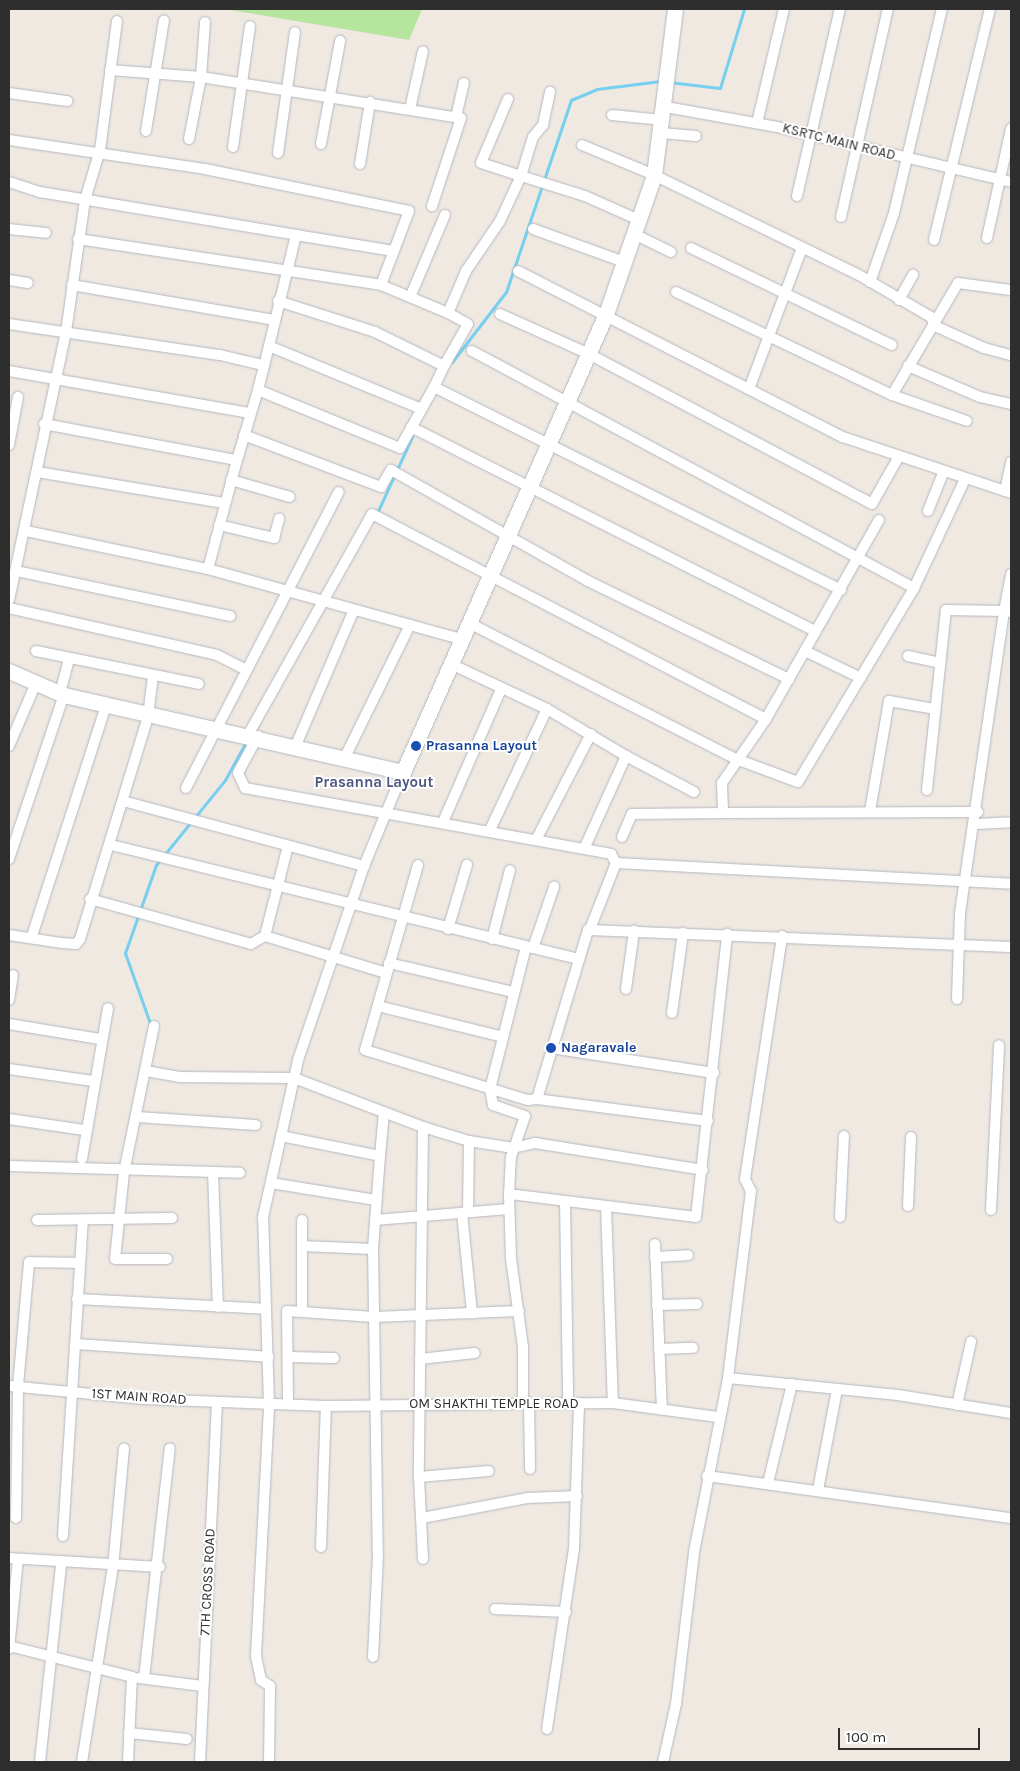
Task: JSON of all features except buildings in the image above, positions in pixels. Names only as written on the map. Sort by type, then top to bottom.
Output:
[{"type":"street","points":[[269,1762],[270,1686],[261,1680],[256,1656],[269,1404],[263,1217],[294,1078],[364,866],[384,815],[472,624],[551,442],[570,403],[606,314],[654,175],[667,90],[675,9]]},
{"type":"street","points":[[757,123],[784,9]]},
{"type":"street","points":[[797,196],[840,9]]},
{"type":"street","points":[[841,218],[888,9]]},
{"type":"street","points":[[870,282],[894,213],[904,158],[942,9]]},
{"type":"street","points":[[934,240],[990,9]]},
{"type":"street","points":[[146,131],[158,73],[164,20]]},
{"type":"street","points":[[9,600],[26,531],[44,424],[66,332],[84,200],[97,154],[117,21]]},
{"type":"street","points":[[189,138],[201,77],[205,22]]},
{"type":"street","points":[[233,147],[250,26]]},
{"type":"street","points":[[278,153],[295,32]]},
{"type":"street","points":[[321,144],[340,41]]},
{"type":"street","points":[[410,109],[423,51]]},
{"type":"street","points":[[110,70],[201,77],[330,95],[461,118],[432,206]]},
{"type":"street","points":[[456,117],[464,82]]},
{"type":"street","points":[[448,313],[466,271],[500,221],[521,176],[533,137],[543,125],[550,92]]},
{"type":"street","points":[[9,93],[67,101]]},
{"type":"street","points":[[508,99],[481,163],[543,183],[636,227],[671,252]]},
{"type":"street","points":[[360,164],[370,102]]},
{"type":"street","points":[[612,115],[663,120],[696,136]]},
{"type":"street","name":"KSRTC MAIN ROAD","points":[[663,120],[757,123],[1011,182]]},
{"type":"street","points":[[987,238],[1011,129]]},
{"type":"street","points":[[9,140],[316,189],[409,211],[381,286]]},
{"type":"street","points":[[582,145],[654,175],[870,282],[931,317],[935,326],[1011,355]]},
{"type":"street","points":[[9,182],[84,200],[394,252]]},
{"type":"street","points":[[410,295],[446,215]]},
{"type":"street","points":[[9,229],[46,233]]},
{"type":"street","points":[[533,229],[624,262]]},
{"type":"street","points":[[208,569],[231,480],[258,390],[262,365],[269,346],[278,302],[296,235]]},
{"type":"street","points":[[78,239],[288,269],[381,286],[410,295],[468,324],[400,448],[258,390]]},
{"type":"street","points":[[691,248],[786,292],[892,345]]},
{"type":"street","points":[[749,389],[772,337],[802,248]]},
{"type":"street","points":[[518,271],[606,314],[842,437],[943,474],[1008,492],[1011,462]]},
{"type":"street","points":[[899,300],[913,275]]},
{"type":"street","points":[[9,280],[28,283]]},
{"type":"street","points":[[892,395],[908,366],[935,326],[958,283],[1011,290]]},
{"type":"street","points":[[72,285],[274,320]]},
{"type":"street","points":[[676,292],[892,395],[967,421]]},
{"type":"street","points":[[278,302],[375,332],[444,366]]},
{"type":"street","points":[[500,314],[589,354],[872,504],[898,458]]},
{"type":"street","points":[[9,324],[262,365]]},
{"type":"street","points":[[269,346],[422,409]]},
{"type":"street","points":[[472,351],[914,588]]},
{"type":"street","points":[[908,366],[980,397],[1011,404]]},
{"type":"street","points":[[9,371],[250,413]]},
{"type":"street","points":[[434,387],[551,442],[840,590]]},
{"type":"street","points":[[9,445],[18,397]]},
{"type":"street","points":[[44,424],[237,460]]},
{"type":"street","points":[[411,427],[530,490],[814,631]]},
{"type":"street","points":[[244,435],[381,487],[395,472],[588,581],[788,679]]},
{"type":"street","points":[[37,472],[225,502]]},
{"type":"street","points":[[928,511],[943,474]]},
{"type":"street","points":[[472,624],[736,759],[798,782],[914,588],[965,479]]},
{"type":"street","points":[[231,480],[290,497]]},
{"type":"street","points":[[186,788],[213,730],[290,591],[339,492]]},
{"type":"street","points":[[536,1098],[579,959],[616,863],[612,854],[538,838],[443,822],[384,815],[245,788],[238,773],[253,735],[326,601],[376,516],[491,579],[766,719]]},
{"type":"street","points":[[219,526],[274,538],[279,519]]},
{"type":"street","points":[[723,813],[722,783],[736,759],[766,719],[805,651],[814,631],[840,590],[879,520]]},
{"type":"street","points":[[26,531],[208,569],[464,640]]},
{"type":"street","points":[[16,571],[230,616]]},
{"type":"street","points":[[957,999],[959,946],[966,882],[977,824],[1008,611],[1011,574]]},
{"type":"street","points":[[9,608],[217,655],[246,670]]},
{"type":"street","points":[[296,745],[354,610]]},
{"type":"street","points":[[927,790],[946,610],[1008,611]]},
{"type":"street","points":[[345,757],[410,625]]},
{"type":"street","points":[[36,651],[199,684]]},
{"type":"street","points":[[805,651],[860,678]]},
{"type":"street","points":[[908,656],[940,663]]},
{"type":"street","points":[[9,859],[62,694],[69,659]]},
{"type":"street","points":[[453,665],[547,709],[626,756],[694,792]]},
{"type":"street","points":[[9,671],[62,694],[213,730],[253,735],[403,772]]},
{"type":"street","points":[[9,935],[32,936],[76,944],[90,899],[111,845],[148,716],[153,676]]},
{"type":"street","points":[[9,746],[36,683]]},
{"type":"street","points":[[443,822],[501,689]]},
{"type":"street","points":[[870,811],[889,701],[935,709]]},
{"type":"street","points":[[32,936],[106,705]]},
{"type":"street","points":[[490,830],[547,709]]},
{"type":"street","points":[[538,838],[591,734]]},
{"type":"street","points":[[585,847],[626,756]]},
{"type":"street","points":[[123,801],[364,866]]},
{"type":"street","points":[[622,837],[632,814],[870,811],[951,816],[978,812]]},
{"type":"street","points":[[977,824],[1011,822]]},
{"type":"street","points":[[111,845],[350,907],[579,959]]},
{"type":"street","points":[[265,936],[275,888],[288,846]]},
{"type":"street","points":[[616,863],[1011,884]]},
{"type":"street","points":[[418,864],[365,1050],[528,1100],[536,1098],[708,1121]]},
{"type":"street","points":[[448,929],[466,865]]},
{"type":"street","points":[[492,939],[510,870]]},
{"type":"street","points":[[530,1469],[509,1209],[513,1148],[525,1116],[493,1104],[490,1088],[514,992],[554,887]]},
{"type":"street","points":[[90,899],[251,944],[265,936],[333,958],[514,992]]},
{"type":"street","points":[[590,930],[782,936],[1011,947]]},
{"type":"street","points":[[626,989],[634,931]]},
{"type":"street","points":[[672,1013],[683,933]]},
{"type":"street","points":[[509,1194],[696,1217],[714,1073],[727,934]]},
{"type":"street","points":[[662,1762],[676,1704],[707,1476],[718,1416],[728,1378],[751,1191],[745,1179],[782,936]]},
{"type":"street","points":[[9,1000],[14,974]]},
{"type":"street","points":[[378,1006],[503,1037]]},
{"type":"street","points":[[82,1159],[84,1130],[100,1039],[108,1008]]},
{"type":"street","points":[[9,1024],[100,1039]]},
{"type":"street","points":[[154,1026],[137,1117],[124,1172],[115,1259],[167,1259]]},
{"type":"street","points":[[992,1210],[999,1045]]},
{"type":"street","points":[[551,1048],[714,1073]]},
{"type":"street","points":[[9,1069],[93,1081]]},
{"type":"street","points":[[146,1071],[180,1077],[294,1078],[423,1127],[468,1141],[513,1148],[535,1143],[703,1170]]},
{"type":"street","points":[[373,1657],[378,1555],[373,1249],[384,1112]]},
{"type":"street","points":[[137,1117],[256,1125]]},
{"type":"street","points":[[9,1118],[84,1130]]},
{"type":"street","points":[[423,1127],[419,1477],[423,1559]]},
{"type":"street","points":[[281,1136],[380,1156]]},
{"type":"street","points":[[840,1216],[844,1136]]},
{"type":"street","points":[[908,1206],[911,1137]]},
{"type":"street","points":[[468,1141],[465,1213],[472,1314]]},
{"type":"street","points":[[10,1166],[124,1172],[240,1173]]},
{"type":"street","points":[[213,1172],[218,1306]]},
{"type":"street","points":[[271,1183],[376,1200]]},
{"type":"street","points":[[547,1729],[566,1612],[577,1496],[565,1201]]},
{"type":"street","points":[[606,1206],[614,1403]]},
{"type":"street","points":[[375,1220],[509,1209]]},
{"type":"street","points":[[37,1220],[172,1218]]},
{"type":"street","points":[[63,1536],[83,1220]]},
{"type":"street","points":[[302,1220],[302,1312]]},
{"type":"street","points":[[655,1244],[662,1410]]},
{"type":"street","points":[[302,1246],[373,1249]]},
{"type":"street","points":[[655,1257],[688,1256]]},
{"type":"street","points":[[16,1518],[13,1386],[29,1262],[79,1263]]},
{"type":"street","points":[[77,1299],[265,1309]]},
{"type":"street","points":[[657,1305],[697,1304]]},
{"type":"street","points":[[288,1404],[289,1357],[287,1311],[374,1318],[421,1314],[472,1314],[518,1311]]},
{"type":"street","points":[[957,1405],[971,1342]]},
{"type":"street","points":[[74,1344],[268,1356]]},
{"type":"street","points":[[659,1349],[693,1348]]},
{"type":"street","points":[[420,1359],[475,1353]]},
{"type":"street","points":[[289,1357],[334,1358]]},
{"type":"street","points":[[728,1378],[837,1389],[1011,1414]]},
{"type":"street","points":[[768,1483],[792,1384]]},
{"type":"street","name":"1ST MAIN ROAD","points":[[13,1386],[72,1393],[269,1404]]},
{"type":"street","points":[[818,1490],[837,1389]]},
{"type":"street","name":"7TH CROSS ROAD","points":[[200,1762],[202,1686],[217,1402]]},
{"type":"street","name":"OM SHAKTHI TEMPLE ROAD","points":[[269,1404],[326,1406],[614,1403],[718,1416]]},
{"type":"street","points":[[321,1546],[326,1406]]},
{"type":"street","points":[[144,1678],[160,1567],[170,1448]]},
{"type":"street","points":[[82,1762],[95,1665],[113,1567],[124,1449]]},
{"type":"street","points":[[419,1477],[489,1471]]},
{"type":"street","points":[[707,1476],[1011,1518]]},
{"type":"street","points":[[422,1518],[528,1498],[577,1496]]},
{"type":"street","points":[[160,1567],[61,1564],[13,1558],[9,1647],[95,1665],[132,1677],[202,1686]]},
{"type":"street","points":[[40,1762],[61,1564]]},
{"type":"street","points":[[495,1609],[566,1612]]},
{"type":"street","points":[[128,1762],[132,1677]]},
{"type":"street","points":[[130,1733],[187,1739]]},
{"type":"green space","points":[[224,9],[422,9],[409,40]]},
{"type":"waterway","points":[[669,82],[720,88],[744,9]]},
{"type":"waterway","points":[[452,362],[506,292],[571,100],[597,89],[660,81]]},
{"type":"waterway","points":[[377,513],[412,437]]},
{"type":"waterway","points":[[151,1026],[125,953],[156,865],[225,780],[247,740]]},
{"type":"place","name":"Prasanna Layout","points":[[416,746]]},
{"type":"place","name":"Nagaravale","points":[[551,1048]]},
{"type":"district","name":"Prasanna Layout","points":[[374,783]]}]
